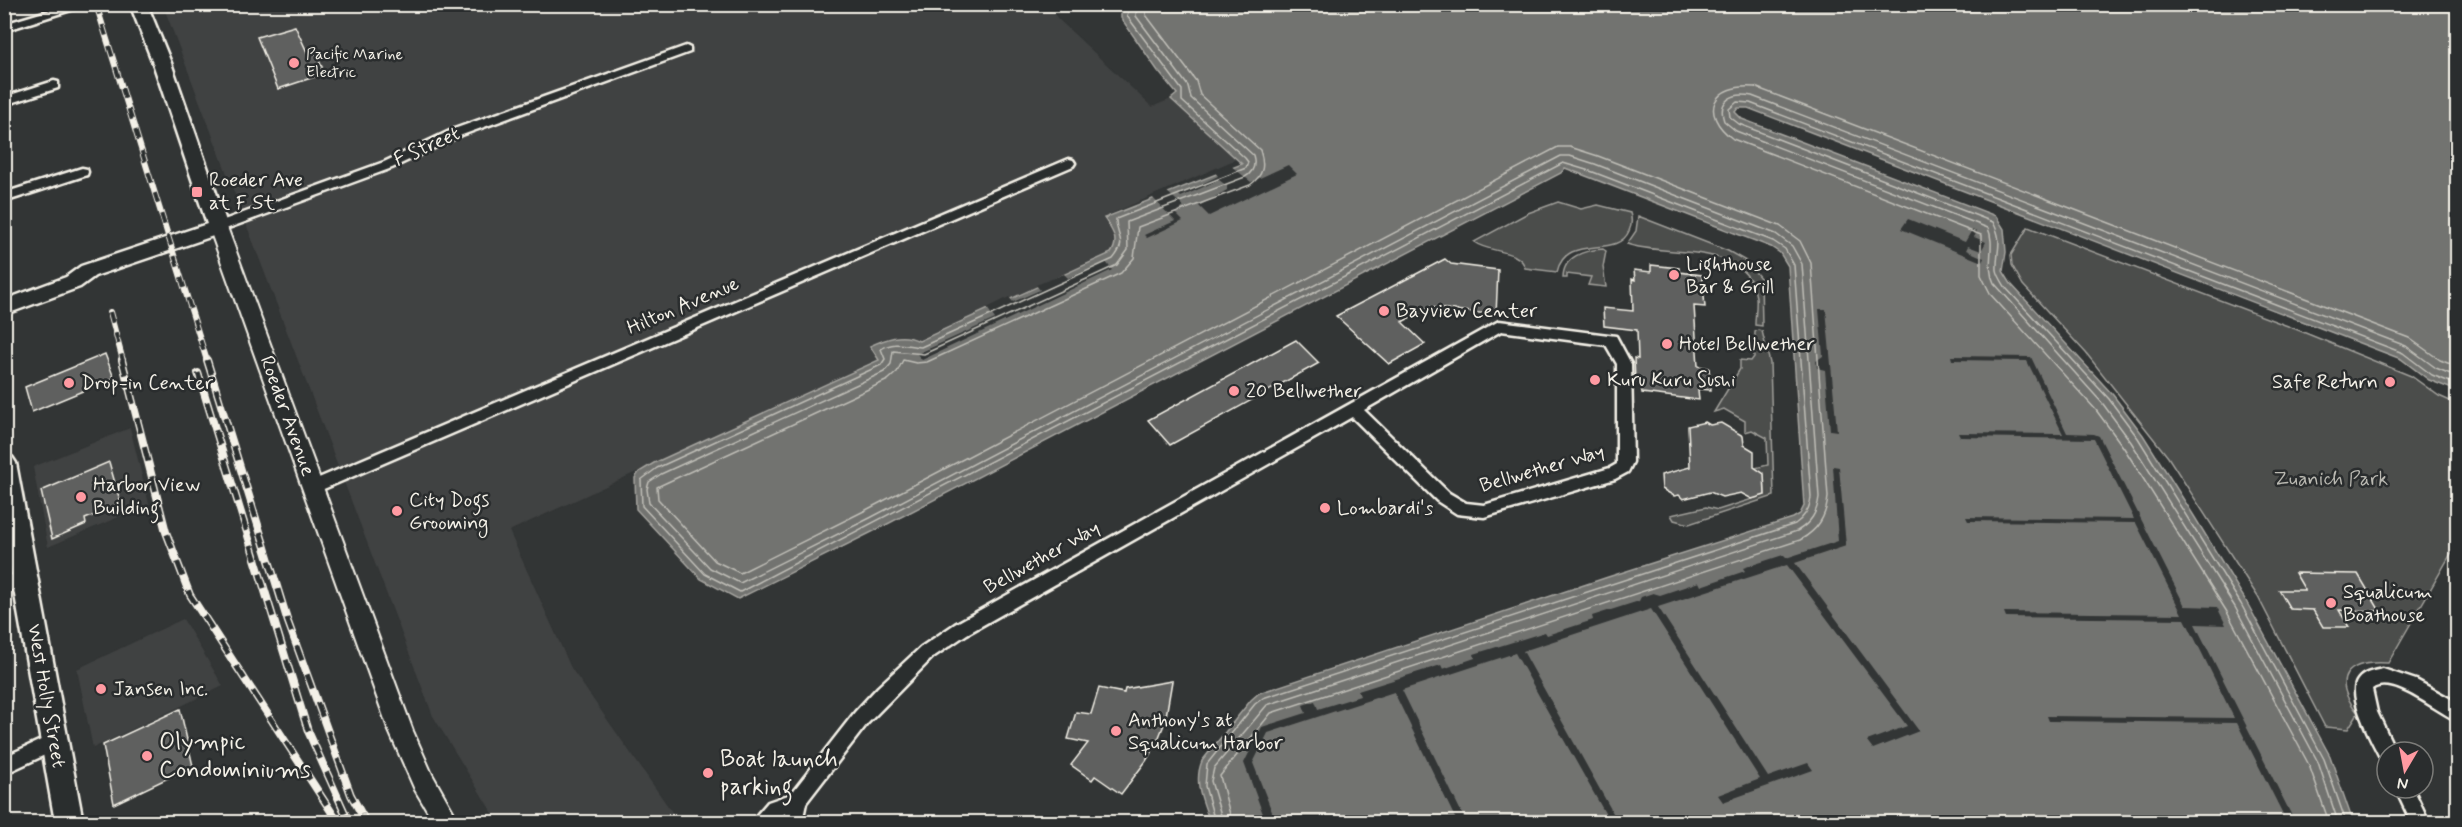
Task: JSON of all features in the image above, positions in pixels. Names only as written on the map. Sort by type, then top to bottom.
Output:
[{"type":"main road","name":"Roeder Avenue","points":[[138,4],[162,63],[218,227]]},
{"type":"main road","name":"F Street","points":[[4,308],[73,282],[89,281],[162,255],[169,245],[218,227]]},
{"type":"main road","name":"West Holly Street","points":[[4,463],[15,581],[54,742],[69,822]]},
{"type":"street","points":[[4,28],[85,4]]},
{"type":"street","name":"F Street","points":[[218,227],[388,165],[458,132],[686,50]]},
{"type":"street","points":[[4,101],[54,85]]},
{"type":"street","name":"Hilton Avenue","points":[[313,487],[1069,163]]},
{"type":"street","points":[[4,198],[82,172]]},
{"type":"street","name":"Roeder Avenue","points":[[218,227],[401,731],[423,782],[447,822]]},
{"type":"street","name":"Bellwether Way","points":[[793,822],[797,800],[861,718],[927,652],[962,629],[1499,326],[1611,340],[1624,364],[1625,462],[1623,468],[1615,473],[1493,509],[1469,511],[1456,507],[1443,497],[1353,409]]},
{"type":"street","points":[[2381,740],[2362,692],[2366,681],[2378,677],[2408,683],[2457,713]]},
{"type":"street","points":[[4,766],[54,742]]},
{"type":"street","name":"Bellwether Way","points":[[763,822],[775,808],[797,800]]},
{"type":"street","points":[[2410,800],[2419,820]]},
{"type":"shaded area","points":[[163,5],[1047,5],[1058,19],[1152,107],[1171,99],[1241,157],[1104,217],[1115,234],[1115,247],[1111,253],[918,341],[911,337],[887,338],[870,346],[880,359],[509,531],[571,668],[679,822],[498,822],[433,716]]},
{"type":"shaded area","points":[[130,428],[149,504],[48,547],[33,467]]},
{"type":"shaded area","points":[[183,619],[223,686],[93,748],[77,669]]},
{"type":"green space","points":[[1558,202],[1581,209],[1598,205],[1630,213],[1630,229],[1623,239],[1614,244],[1570,253],[1562,260],[1557,272],[1525,268],[1517,257],[1474,242],[1528,213]]},
{"type":"green space","points":[[1638,216],[1728,251],[1746,261],[1761,279],[1762,326],[1755,325],[1756,297],[1749,279],[1737,266],[1721,258],[1702,254],[1643,248],[1627,244],[1636,231]]},
{"type":"green space","name":"Zuanich Park","points":[[2028,227],[2293,328],[2411,376],[2439,396],[2457,404],[2457,543],[2388,663],[2362,665],[2353,668],[2347,674],[2344,681],[2345,690],[2358,713],[2348,729],[2325,727],[2258,597],[2168,457],[2086,353],[2023,285],[2012,265],[2011,255]]},
{"type":"green space","points":[[1603,249],[1606,251],[1603,267],[1606,287],[1588,285],[1591,277],[1567,274],[1567,278],[1563,278],[1564,270],[1571,259],[1582,253]]},
{"type":"green space","points":[[1762,331],[1770,363],[1774,496],[1689,524],[1674,520],[1671,515],[1706,507],[1718,510],[1765,495],[1764,474],[1755,468],[1768,465],[1767,438],[1752,430],[1745,432],[1745,421],[1724,409],[1714,412],[1740,369],[1740,360],[1751,361],[1754,357],[1755,332]]},
{"type":"water","points":[[1131,5],[2457,5],[2457,391],[2429,380],[2401,359],[1748,108],[1738,108],[1735,112],[1742,119],[1996,216],[2004,229],[2006,252],[2003,271],[2011,284],[2113,395],[2143,435],[2246,601],[2330,756],[2353,822],[1210,822],[1202,799],[1198,777],[1202,761],[1259,693],[1800,514],[1804,506],[1788,266],[1780,253],[1771,247],[1565,168],[1561,173],[876,530],[738,599],[701,579],[636,509],[635,478],[639,472],[654,463],[879,360],[870,346],[900,337],[919,341],[1111,253],[1115,239],[1104,218],[1242,164],[1171,99],[1177,94],[1121,18],[1121,8]]},
{"type":"pier","points":[[1230,165],[1251,182],[1288,165],[1297,174],[1209,216],[1199,206],[1227,190],[1227,186],[1219,180],[1181,197],[1179,195],[1218,176],[1214,171]]},
{"type":"pier","points":[[1165,190],[1184,207],[1175,213],[1183,221],[1147,238],[1144,235],[1175,221],[1151,196]]},
{"type":"pier","points":[[1908,219],[1965,242],[1972,230],[1977,232],[1974,237],[1986,242],[1981,251],[1968,246],[1966,250],[1984,258],[1982,262],[1901,229]]},
{"type":"pier","points":[[1106,262],[1112,270],[922,360],[917,354],[995,319],[987,308],[1009,297],[1013,302],[1040,290],[1036,285],[1064,274],[1068,278]]},
{"type":"pier","points":[[1819,309],[1826,309],[1837,431],[1830,430],[1825,370],[1817,368],[1816,361],[1823,356]]},
{"type":"pier","points":[[1951,356],[2031,357],[2067,433],[2099,436],[2185,606],[2217,607],[2226,625],[2195,624],[2295,822],[2287,822],[2237,723],[2049,721],[2047,716],[2234,718],[2185,619],[2006,617],[2004,612],[2182,614],[2136,523],[1968,521],[1966,517],[2134,519],[2094,439],[1960,437],[1958,433],[2063,434],[2027,361],[1952,360]]},
{"type":"pier","points":[[1833,466],[1839,467],[1846,546],[1795,563],[1919,731],[1873,749],[1867,741],[1907,726],[1787,565],[1658,607],[1768,777],[1808,763],[1813,770],[1723,802],[1718,795],[1760,779],[1651,609],[1523,651],[1618,822],[1610,822],[1515,653],[1402,690],[1466,822],[1457,822],[1394,692],[1268,733],[1253,763],[1276,822],[1266,822],[1244,763],[1262,727],[1306,713],[1303,705],[1315,701],[1318,709],[1360,696],[1358,691],[1441,665],[1443,669],[1475,658],[1474,654],[1593,620],[1592,616],[1639,601],[1641,597],[1653,593],[1660,595],[1699,582],[1701,586],[1745,571],[1743,568],[1783,555],[1786,558],[1838,541]]},
{"type":"building","name":"Pacific Marine Electric","points":[[295,26],[308,54],[315,52],[323,69],[315,72],[317,76],[278,89],[257,37]]},
{"type":"building","name":"Bayview Center","points":[[1445,259],[1451,264],[1498,270],[1496,315],[1430,307],[1402,322],[1425,344],[1389,364],[1336,316]]},
{"type":"building","name":"Hotel Bellwether","points":[[1651,265],[1679,268],[1679,272],[1702,275],[1705,307],[1694,306],[1698,366],[1709,368],[1711,390],[1698,389],[1699,400],[1642,393],[1641,382],[1635,381],[1634,358],[1638,359],[1637,330],[1604,326],[1603,308],[1633,311],[1634,270],[1651,272]]},
{"type":"building","name":"20 Bellwether","points":[[1296,340],[1319,363],[1170,445],[1148,420]]},
{"type":"building","name":"Drop-in Center","points":[[105,354],[114,378],[32,412],[25,387]]},
{"type":"building","points":[[1705,422],[1710,425],[1721,423],[1743,436],[1744,445],[1754,451],[1754,467],[1764,474],[1765,495],[1752,499],[1741,493],[1722,497],[1710,492],[1683,499],[1679,495],[1674,496],[1662,489],[1661,475],[1690,467],[1688,426]]},
{"type":"building","name":"Harbor View Building","points":[[109,462],[121,504],[85,519],[86,524],[52,539],[41,491]]},
{"type":"building","name":"Squalicum Boathouse","points":[[2295,573],[2358,574],[2380,611],[2339,610],[2349,627],[2323,627],[2313,610],[2290,609],[2279,590],[2305,590]]},
{"type":"building","name":"Anthony's at Squalicum Harbor","points":[[1172,681],[1165,722],[1157,742],[1121,794],[1095,776],[1092,780],[1071,765],[1088,743],[1068,739],[1076,712],[1091,714],[1099,688],[1124,693],[1125,689]]},
{"type":"building","name":"Olympic Condominiums","points":[[180,709],[193,766],[114,804],[103,745]]},
{"type":"railway","points":[[96,4],[207,361]]},
{"type":"railway","points":[[110,312],[123,361]]},
{"type":"railway","points":[[122,360],[166,532],[190,595],[338,822]]},
{"type":"railway","points":[[207,360],[288,622],[351,795],[366,822]]},
{"type":"railway","points":[[198,373],[308,731],[349,822]]},
{"type":"place","name":"Pacific Marine Electric","points":[[294,63]]},
{"type":"place","name":"Roeder Ave at F St","points":[[197,192]]},
{"type":"place","name":"Lighthouse Bar & Grill","points":[[1674,275]]},
{"type":"place","name":"Bayview Center","points":[[1384,311]]},
{"type":"place","name":"Hotel Bellwether","points":[[1667,344]]},
{"type":"place","name":"Kuru Kuru Sushi","points":[[1595,380]]},
{"type":"place","name":"Safe Return","points":[[2390,382]]},
{"type":"place","name":"Drop-in Center","points":[[69,383]]},
{"type":"place","name":"20 Bellwether","points":[[1234,391]]},
{"type":"place","name":"Harbor View Building","points":[[81,497]]},
{"type":"place","name":"Lombardi's","points":[[1325,508]]},
{"type":"place","name":"City Dogs Grooming","points":[[397,511]]},
{"type":"place","name":"Squalicum Boathouse","points":[[2331,603]]},
{"type":"place","name":"Jansen Inc.","points":[[101,689]]},
{"type":"place","name":"Anthony's at Squalicum Harbor","points":[[1116,731]]},
{"type":"place","name":"Olympic Condominiums","points":[[147,756]]},
{"type":"place","name":"Boat launch parking","points":[[708,773]]}]
